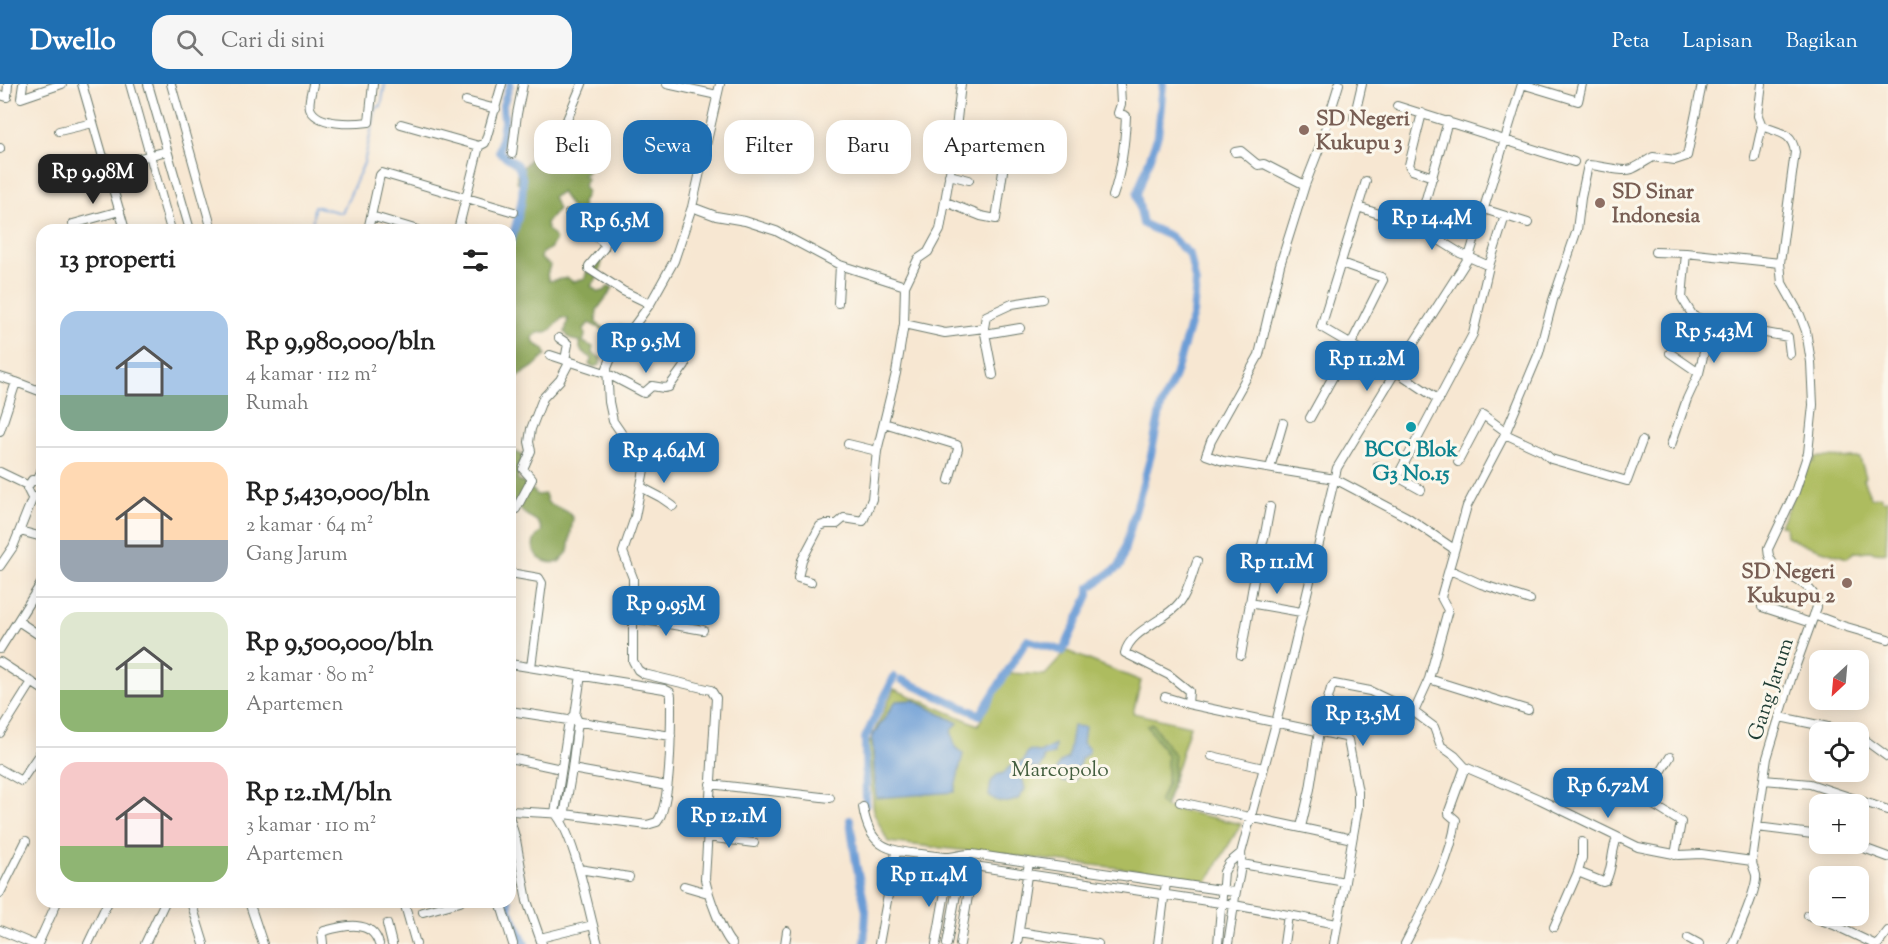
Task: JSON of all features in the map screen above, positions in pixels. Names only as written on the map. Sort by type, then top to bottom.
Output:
[{"type":"street","points":[[0,95],[7,97],[8,84]]},
{"type":"street","points":[[23,84],[21,98],[36,88],[62,84]]},
{"type":"street","points":[[82,84],[103,157],[96,170]]},
{"type":"street","points":[[130,84],[169,224]]},
{"type":"street","points":[[148,84],[188,224]]},
{"type":"street","points":[[171,84],[210,224]]},
{"type":"street","points":[[313,84],[310,105],[313,112],[317,116],[336,123],[364,123],[373,84]]},
{"type":"street","points":[[401,124],[479,146],[485,143],[502,84]]},
{"type":"street","points":[[512,154],[523,84]]},
{"type":"street","points":[[567,120],[582,84]]},
{"type":"street","points":[[667,84],[717,95]]},
{"type":"street","points":[[720,84],[692,207],[674,261],[650,304],[612,356],[607,368],[609,402],[613,421],[618,431],[645,454],[646,459],[635,517],[623,552],[632,573],[633,661],[638,670],[644,674],[707,689],[714,693],[716,698],[705,879],[708,893],[726,936],[732,944]]},
{"type":"street","points":[[811,582],[798,578],[802,560],[823,525],[837,524],[845,518],[863,521],[872,499],[877,451],[897,374],[904,324],[905,286],[918,259],[928,252],[940,230],[953,154],[961,84]]},
{"type":"street","points":[[1113,196],[1120,172],[1126,132],[1126,116],[1118,112],[1121,104],[1120,84]]},
{"type":"street","points":[[1339,84],[1280,265],[1259,355],[1211,441],[1206,455],[1223,461],[1335,479],[1407,517],[1455,549]]},
{"type":"street","points":[[1354,118],[1362,84]]},
{"type":"street","points":[[1228,944],[1234,892],[1242,864],[1241,853],[1335,479],[1343,456],[1469,257],[1522,84],[1578,101],[1582,84]]},
{"type":"street","points":[[1414,712],[1430,679],[1448,610],[1441,597],[1467,506],[1505,432],[1539,353],[1553,300],[1577,231],[1588,165],[1601,165],[1624,171],[1653,157],[1676,160],[1687,156],[1702,84]]},
{"type":"street","points":[[1755,158],[1762,126],[1758,116],[1762,84]]},
{"type":"street","points":[[466,100],[496,109]]},
{"type":"street","points":[[1397,106],[1574,162]]},
{"type":"street","points":[[1422,113],[1409,165],[1412,170],[1433,177]]},
{"type":"street","points":[[1418,227],[1448,121]]},
{"type":"street","points":[[59,131],[93,123]]},
{"type":"street","points":[[1762,126],[1790,137],[1794,141],[1795,152],[1780,263],[1782,283],[1806,331],[1811,362],[1813,405],[1808,453],[1795,492],[1768,549],[1768,555],[1775,566],[1812,589],[1816,602],[1814,615],[1888,639]]},
{"type":"street","points":[[460,224],[479,146]]},
{"type":"street","points":[[109,175],[117,164],[167,151]]},
{"type":"street","points":[[1235,152],[1241,151],[1258,165],[1264,164],[1305,185]]},
{"type":"street","points":[[103,157],[117,164]]},
{"type":"street","points":[[65,178],[96,170],[109,175]]},
{"type":"street","points":[[369,224],[382,173],[514,212]]},
{"type":"street","points":[[946,202],[994,220],[998,212],[1003,174]]},
{"type":"street","points":[[109,175],[123,224]]},
{"type":"street","points":[[949,175],[969,180]]},
{"type":"street","points":[[1366,182],[1321,327],[1396,371],[1439,400]]},
{"type":"street","points":[[692,207],[716,216],[745,221],[776,231],[840,265],[905,286]]},
{"type":"street","points":[[1358,207],[1418,227],[1489,266]]},
{"type":"street","points":[[73,224],[120,211]]},
{"type":"street","points":[[1490,211],[1528,223]]},
{"type":"street","points":[[569,213],[605,244],[589,269],[650,304]]},
{"type":"street","points":[[371,216],[398,224]]},
{"type":"street","points":[[1398,477],[1473,334],[1489,266],[1505,216]]},
{"type":"street","points":[[1655,252],[1780,263]]},
{"type":"street","points":[[1686,253],[1682,298],[1693,316],[1711,323],[1788,337],[1790,354]]},
{"type":"street","points":[[1310,418],[1383,280],[1381,277],[1341,263]]},
{"type":"street","points":[[838,303],[840,265]]},
{"type":"street","points":[[993,375],[985,331],[986,316],[1012,304],[1043,299]]},
{"type":"street","points":[[1671,445],[1699,373],[1711,323]]},
{"type":"street","points":[[904,324],[945,333],[1020,328]]},
{"type":"street","points":[[516,509],[532,479],[523,469],[531,451],[529,442],[531,429],[543,398],[560,380],[568,360],[568,344],[559,338]]},
{"type":"street","points":[[1670,353],[1699,373]]},
{"type":"street","points":[[550,355],[608,374],[644,393],[652,386],[669,387],[685,365]]},
{"type":"street","points":[[0,377],[36,390]]},
{"type":"street","points":[[0,430],[16,382]]},
{"type":"street","points":[[1458,462],[1483,415],[1505,432],[1542,451],[1551,459],[1627,481],[1642,441]]},
{"type":"street","points":[[884,423],[957,445],[958,449],[949,480]]},
{"type":"street","points":[[1270,468],[1283,423]]},
{"type":"street","points":[[848,444],[877,451]]},
{"type":"street","points":[[1378,466],[1421,490]]},
{"type":"street","points":[[0,472],[27,485]]},
{"type":"street","points":[[36,480],[32,480],[27,485],[27,491],[36,495]]},
{"type":"street","points":[[641,487],[660,496],[673,506]]},
{"type":"street","points":[[1,561],[36,500]]},
{"type":"street","points":[[1241,655],[1249,603],[1270,507]]},
{"type":"street","points":[[20,531],[36,535]]},
{"type":"street","points":[[1188,704],[1189,691],[1169,675],[1125,653],[1128,644],[1134,638],[1147,627],[1167,616],[1180,602],[1197,561]]},
{"type":"street","points":[[1450,570],[1481,584],[1530,600]]},
{"type":"street","points":[[516,574],[534,576],[543,583],[531,667]]},
{"type":"street","points":[[0,649],[36,592]]},
{"type":"street","points":[[633,596],[675,594]]},
{"type":"street","points":[[1249,603],[1301,612]]},
{"type":"street","points":[[1762,607],[1810,623]]},
{"type":"street","name":"Gang Jarum","points":[[1733,944],[1752,897],[1756,876],[1752,869],[1752,861],[1767,758],[1792,676],[1814,615]]},
{"type":"street","points":[[634,618],[703,630]]},
{"type":"street","points":[[18,621],[36,633]]},
{"type":"street","points":[[0,662],[36,685]]},
{"type":"street","points":[[516,665],[664,689],[671,696],[667,786],[660,819],[653,824],[564,818],[555,813],[516,811]]},
{"type":"street","points":[[555,813],[561,769],[574,719],[581,675]]},
{"type":"street","points":[[1430,679],[1528,710]]},
{"type":"street","points":[[0,733],[32,682]]},
{"type":"street","points":[[1301,827],[1310,789],[1319,731],[1333,684],[1370,692],[1414,712],[1434,728],[1441,746],[1453,754],[1465,767],[1539,799],[1617,838],[1646,849],[1675,855],[1701,854],[1752,861]]},
{"type":"street","points":[[1165,697],[1188,704],[1345,737],[1350,742],[1358,800],[1334,944]]},
{"type":"street","points":[[516,712],[574,719],[671,736]]},
{"type":"street","points":[[1780,717],[1809,723]]},
{"type":"street","points":[[574,719],[572,769],[564,818],[598,944]]},
{"type":"street","points":[[1869,743],[1888,757]]},
{"type":"street","points":[[1212,756],[1263,768]]},
{"type":"street","points":[[1670,757],[1650,790],[1650,796],[1652,804],[1681,822],[1675,855]]},
{"type":"street","points":[[0,769],[21,780],[36,759]]},
{"type":"street","points":[[516,759],[561,769]]},
{"type":"street","points":[[1405,944],[1431,895],[1453,839],[1456,820],[1449,814],[1449,811],[1465,767]]},
{"type":"street","points":[[572,769],[667,786]]},
{"type":"street","points":[[1764,780],[1810,784],[1888,809]]},
{"type":"street","points":[[710,784],[830,798]]},
{"type":"street","points":[[1180,802],[1250,819],[1301,827],[1352,839]]},
{"type":"street","points":[[863,807],[867,825],[876,839],[887,849],[896,852],[952,857],[963,853],[1234,892]]},
{"type":"street","points":[[1757,826],[1809,833]]},
{"type":"street","points":[[708,835],[754,841]]},
{"type":"street","points":[[1578,872],[1603,882],[1606,881],[1617,838]]},
{"type":"street","points":[[516,840],[527,902],[541,941],[593,925]]},
{"type":"street","points":[[0,893],[26,841]]},
{"type":"street","points":[[1554,927],[1578,872],[1582,858],[1582,842]]},
{"type":"street","points":[[1869,850],[1888,857]]},
{"type":"street","points":[[879,944],[896,852]]},
{"type":"street","points":[[947,944],[963,853]]},
{"type":"street","points":[[1218,944],[1224,872],[1229,863],[1241,853]]},
{"type":"street","points":[[952,857],[961,864],[1234,905],[1337,924]]},
{"type":"street","points":[[1017,944],[1029,862]]},
{"type":"street","points":[[1242,864],[1344,882]]},
{"type":"street","points":[[960,944],[973,866]]},
{"type":"street","points":[[579,869],[629,877]]},
{"type":"street","points":[[936,944],[948,875]]},
{"type":"street","points":[[1158,944],[1166,883]]},
{"type":"street","points":[[684,886],[708,893]]},
{"type":"street","points":[[38,944],[54,908]]},
{"type":"street","points":[[88,944],[105,908]]},
{"type":"street","points":[[145,944],[162,908]]},
{"type":"street","points":[[193,908],[204,944]]},
{"type":"street","points":[[251,908],[263,944]]},
{"type":"street","points":[[406,908],[416,944]]},
{"type":"street","points":[[423,912],[438,908]]},
{"type":"street","points":[[502,908],[513,944]]},
{"type":"street","points":[[1284,944],[1288,915]]},
{"type":"street","points":[[1808,915],[1874,944]]},
{"type":"street","points":[[387,924],[392,944]]},
{"type":"street","points":[[323,944],[324,931],[350,925],[364,927],[375,933],[379,944]]},
{"type":"street","points":[[0,930],[33,944]]},
{"type":"street","points":[[785,944],[787,931]]},
{"type":"street","points":[[1878,944],[1888,931]]},
{"type":"street","points":[[1019,932],[1098,944]]},
{"type":"street","points":[[149,935],[152,944]]},
{"type":"street","points":[[1688,938],[1699,944]]},
{"type":"green space","points":[[531,146],[534,147],[534,174],[584,174],[587,179],[583,187],[587,192],[582,203],[583,210],[580,213],[574,212],[561,192],[553,197],[558,209],[546,223],[547,229],[556,239],[550,249],[542,253],[540,258],[550,265],[547,275],[549,281],[568,278],[573,282],[585,278],[588,266],[595,259],[602,262],[598,277],[591,286],[598,292],[604,291],[609,286],[613,288],[597,310],[596,323],[610,332],[617,332],[620,325],[624,326],[612,346],[604,340],[607,332],[589,323],[584,329],[583,342],[593,347],[592,353],[601,358],[600,365],[594,367],[589,364],[592,359],[580,349],[580,341],[571,339],[566,334],[568,319],[562,318],[550,331],[538,333],[533,337],[534,343],[544,349],[546,355],[516,379],[515,224],[518,217],[516,209],[525,192],[517,181],[517,174],[530,159]]},
{"type":"green space","points":[[516,452],[526,457],[517,479],[525,484],[526,489],[533,490],[537,495],[545,494],[548,503],[568,512],[573,518],[568,552],[559,562],[545,561],[536,554],[533,548],[534,542],[542,531],[541,527],[516,504]]},
{"type":"green space","points":[[1815,457],[1860,458],[1866,477],[1863,479],[1871,498],[1880,496],[1883,501],[1888,500],[1886,552],[1854,552],[1847,558],[1800,543],[1786,536],[1785,526],[1780,525],[1809,462],[1814,462]]},
{"type":"green space","name":"Marcopolo","points":[[1067,651],[1141,681],[1133,713],[1190,726],[1165,807],[1241,824],[1207,882],[1155,872],[888,842],[874,813],[868,746],[894,689],[978,725],[1008,673],[1045,675]]},
{"type":"green space","points":[[1152,723],[1175,756],[1172,786],[1165,807],[1159,802],[1167,783],[1167,755],[1147,726]]},
{"type":"water","points":[[913,700],[958,723],[951,730],[955,747],[963,754],[954,792],[876,798],[872,737],[896,701]]},
{"type":"water","points":[[1073,726],[1085,727],[1083,743],[1089,749],[1081,759],[1075,780],[1063,782],[1056,770],[1059,764],[1068,758]]},
{"type":"water","points":[[1055,745],[1054,754],[1043,757],[1044,761],[1040,768],[1031,767],[1021,773],[1025,789],[1019,798],[1004,802],[989,795],[991,782],[997,775],[1004,773],[1010,766],[1024,761],[1027,752],[1031,750],[1040,753]]},
{"type":"waterway","points":[[312,224],[314,206],[342,213],[364,163],[376,108],[381,106],[385,84]]},
{"type":"waterway","points":[[510,84],[503,105],[504,122],[499,152],[518,166],[521,174],[523,184],[521,205],[516,224]]},
{"type":"waterway","points":[[902,680],[980,715],[1027,640],[1063,651],[1089,595],[1089,588],[1120,566],[1151,455],[1161,407],[1175,376],[1193,314],[1196,284],[1190,255],[1170,236],[1143,224],[1137,194],[1158,135],[1163,84]]},
{"type":"waterway","points":[[866,803],[865,738],[894,677]]},
{"type":"waterway","points":[[850,820],[866,911],[864,944]]},
{"type":"waterway","points":[[509,908],[525,944]]},
{"type":"place","name":"SD Negeri Kukupu 3","points":[[1304,130]]},
{"type":"place","name":"SD Sinar Indonesia","points":[[1600,203]]},
{"type":"place","name":"BCC Blok G3 No.15","points":[[1411,427]]},
{"type":"place","name":"SD Negeri Kukupu 2","points":[[1847,583]]}]
